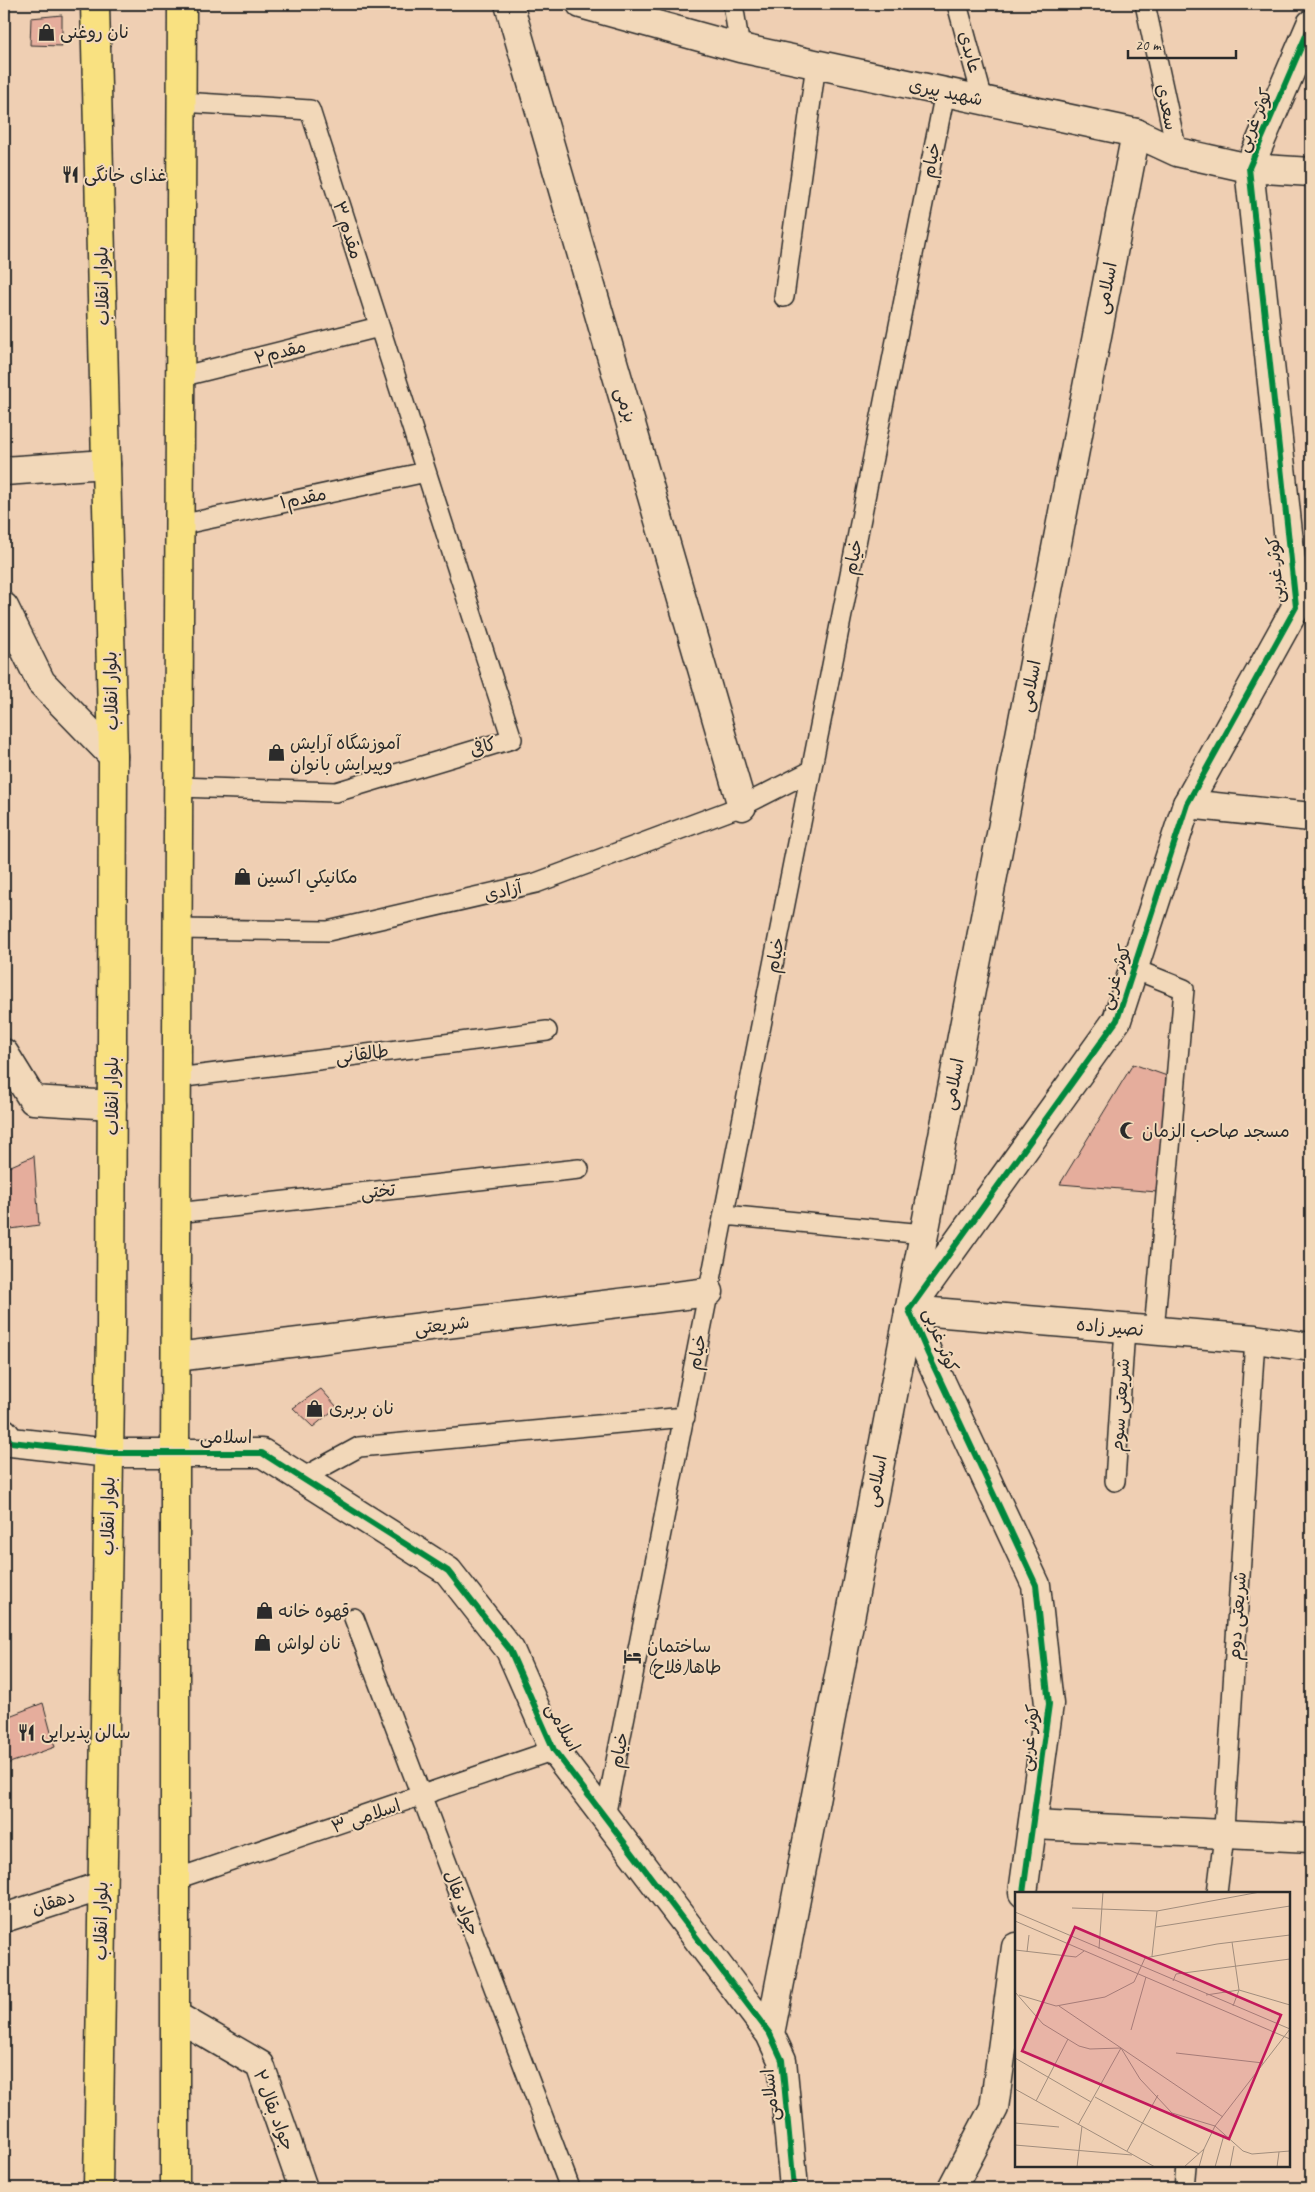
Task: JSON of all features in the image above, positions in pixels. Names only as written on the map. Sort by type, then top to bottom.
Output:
[{"type":"main road","name":"بلوار انقلاب","points":[[95,4],[113,756],[109,1453],[98,2188]]},
{"type":"main road","points":[[175,2188],[175,1452],[182,4]]},
{"type":"street","name":"بزمی","points":[[509,4],[742,806]]},
{"type":"street","name":"شهید پیری","points":[[581,4],[740,48],[1136,133],[1176,152],[1249,168],[1311,172]]},
{"type":"street","name":"کوثر غربی","points":[[1024,1892],[1049,1704],[1036,1585],[909,1310],[1117,1020],[1187,804],[1296,606],[1249,168],[1305,52],[1311,24]]},
{"type":"street","name":"اسلامی","points":[[770,2034],[1136,133]]},
{"type":"street","points":[[4,471],[106,464]]},
{"type":"street","points":[[4,608],[41,682],[113,756]]},
{"type":"street","points":[[1187,804],[1311,817]]},
{"type":"street","points":[[4,1053],[33,1100],[112,1104]]},
{"type":"street","name":"شریعتی","points":[[176,1357],[709,1292]]},
{"type":"street","name":"نصیر زاده","points":[[909,1310],[1255,1339],[1311,1347]]},
{"type":"street","name":"اسلامی","points":[[4,1433],[11,1442],[109,1453],[262,1453],[448,1571],[510,1650],[554,1750],[770,2034],[782,2060],[794,2188]]},
{"type":"street","points":[[1033,1825],[1311,1838]]},
{"type":"street","name":"دهقان","points":[[4,1918],[102,1886]]},
{"type":"street","points":[[952,2188],[994,2108],[1015,1954]]},
{"type":"street","name":"جواد بقال ۲","points":[[176,2016],[260,2065],[302,2188]]},
{"type":"lane","points":[[733,4],[740,48]]},
{"type":"lane","name":"عابدی","points":[[957,4],[983,100]]},
{"type":"lane","name":"سعدی","points":[[1145,4],[1176,152]]},
{"type":"lane","points":[[784,297],[816,64]]},
{"type":"lane","name":"خیام","points":[[605,1818],[945,92]]},
{"type":"lane","name":"مقدم ۳","points":[[182,102],[310,110],[426,472]]},
{"type":"lane","name":"مقدم۲","points":[[180,377],[379,327]]},
{"type":"lane","name":"مقدم۱","points":[[180,525],[426,472]]},
{"type":"lane","name":"کافی","points":[[178,787],[336,792],[512,739],[426,472]]},
{"type":"lane","name":"آزادی","points":[[177,929],[328,932],[536,883],[742,806],[810,770]]},
{"type":"lane","points":[[1134,969],[1184,989],[1154,1331]]},
{"type":"lane","name":"طالقانی","points":[[177,1078],[547,1031]]},
{"type":"lane","name":"تختی","points":[[176,1213],[579,1168]]},
{"type":"lane","points":[[724,1215],[924,1234]]},
{"type":"lane","name":"شریعتی سوم","points":[[1115,1481],[1125,1329]]},
{"type":"lane","name":"شریعتی دوم","points":[[1217,1892],[1224,1834],[1255,1339]]},
{"type":"lane","points":[[302,1478],[359,1447],[684,1416]]},
{"type":"lane","name":"جواد بقال","points":[[354,1618],[570,2188]]},
{"type":"lane","name":"اسلامی ۳","points":[[176,1879],[554,1750]]},
{"type":"lane","points":[[1184,2188],[1186,2167]]},
{"type":"building","name":"نان روغنی","points":[[62,15],[62,46],[30,45],[31,18]]},
{"type":"building","name":"مسجد صاحب الزمان","points":[[1133,1064],[1170,1077],[1157,1192],[1060,1184]]},
{"type":"building","points":[[34,1156],[39,1225],[4,1230],[4,1169]]},
{"type":"building","name":"نان بربری","points":[[321,1389],[337,1407],[313,1427],[293,1408]]},
{"type":"building","name":"سالن پذیرایی","points":[[43,1703],[55,1747],[4,1765],[4,1718]]},
{"type":"cycle path","points":[[1023,1892],[1049,1704],[1036,1585],[909,1310],[1117,1020],[1187,804],[1296,607],[1249,168],[1311,24]]},
{"type":"cycle path","points":[[4,1433],[11,1442],[109,1453],[262,1453],[448,1571],[510,1650],[554,1750],[770,2034],[782,2060],[794,2188]]},
{"type":"place","name":"نان روغنی","points":[[46,32]]},
{"type":"place","name":"غذای خانگی","points":[[70,175]]},
{"type":"place","name":"آموزشگاه آرایش وپیرایش بانوان","points":[[276,753]]},
{"type":"place","name":"مكانيكي اكسين","points":[[243,877]]},
{"type":"place","name":"مسجد صاحب الزمان","points":[[1128,1131]]},
{"type":"place","name":"نان بربری","points":[[315,1408]]},
{"type":"place","name":"قهوه خانه","points":[[264,1611]]},
{"type":"place","name":"نان لواش","points":[[263,1643]]},
{"type":"place","name":"ساختمان طاها(فلاح)","points":[[633,1656]]},
{"type":"place","name":"سالن پذیرایی","points":[[27,1732]]}]
